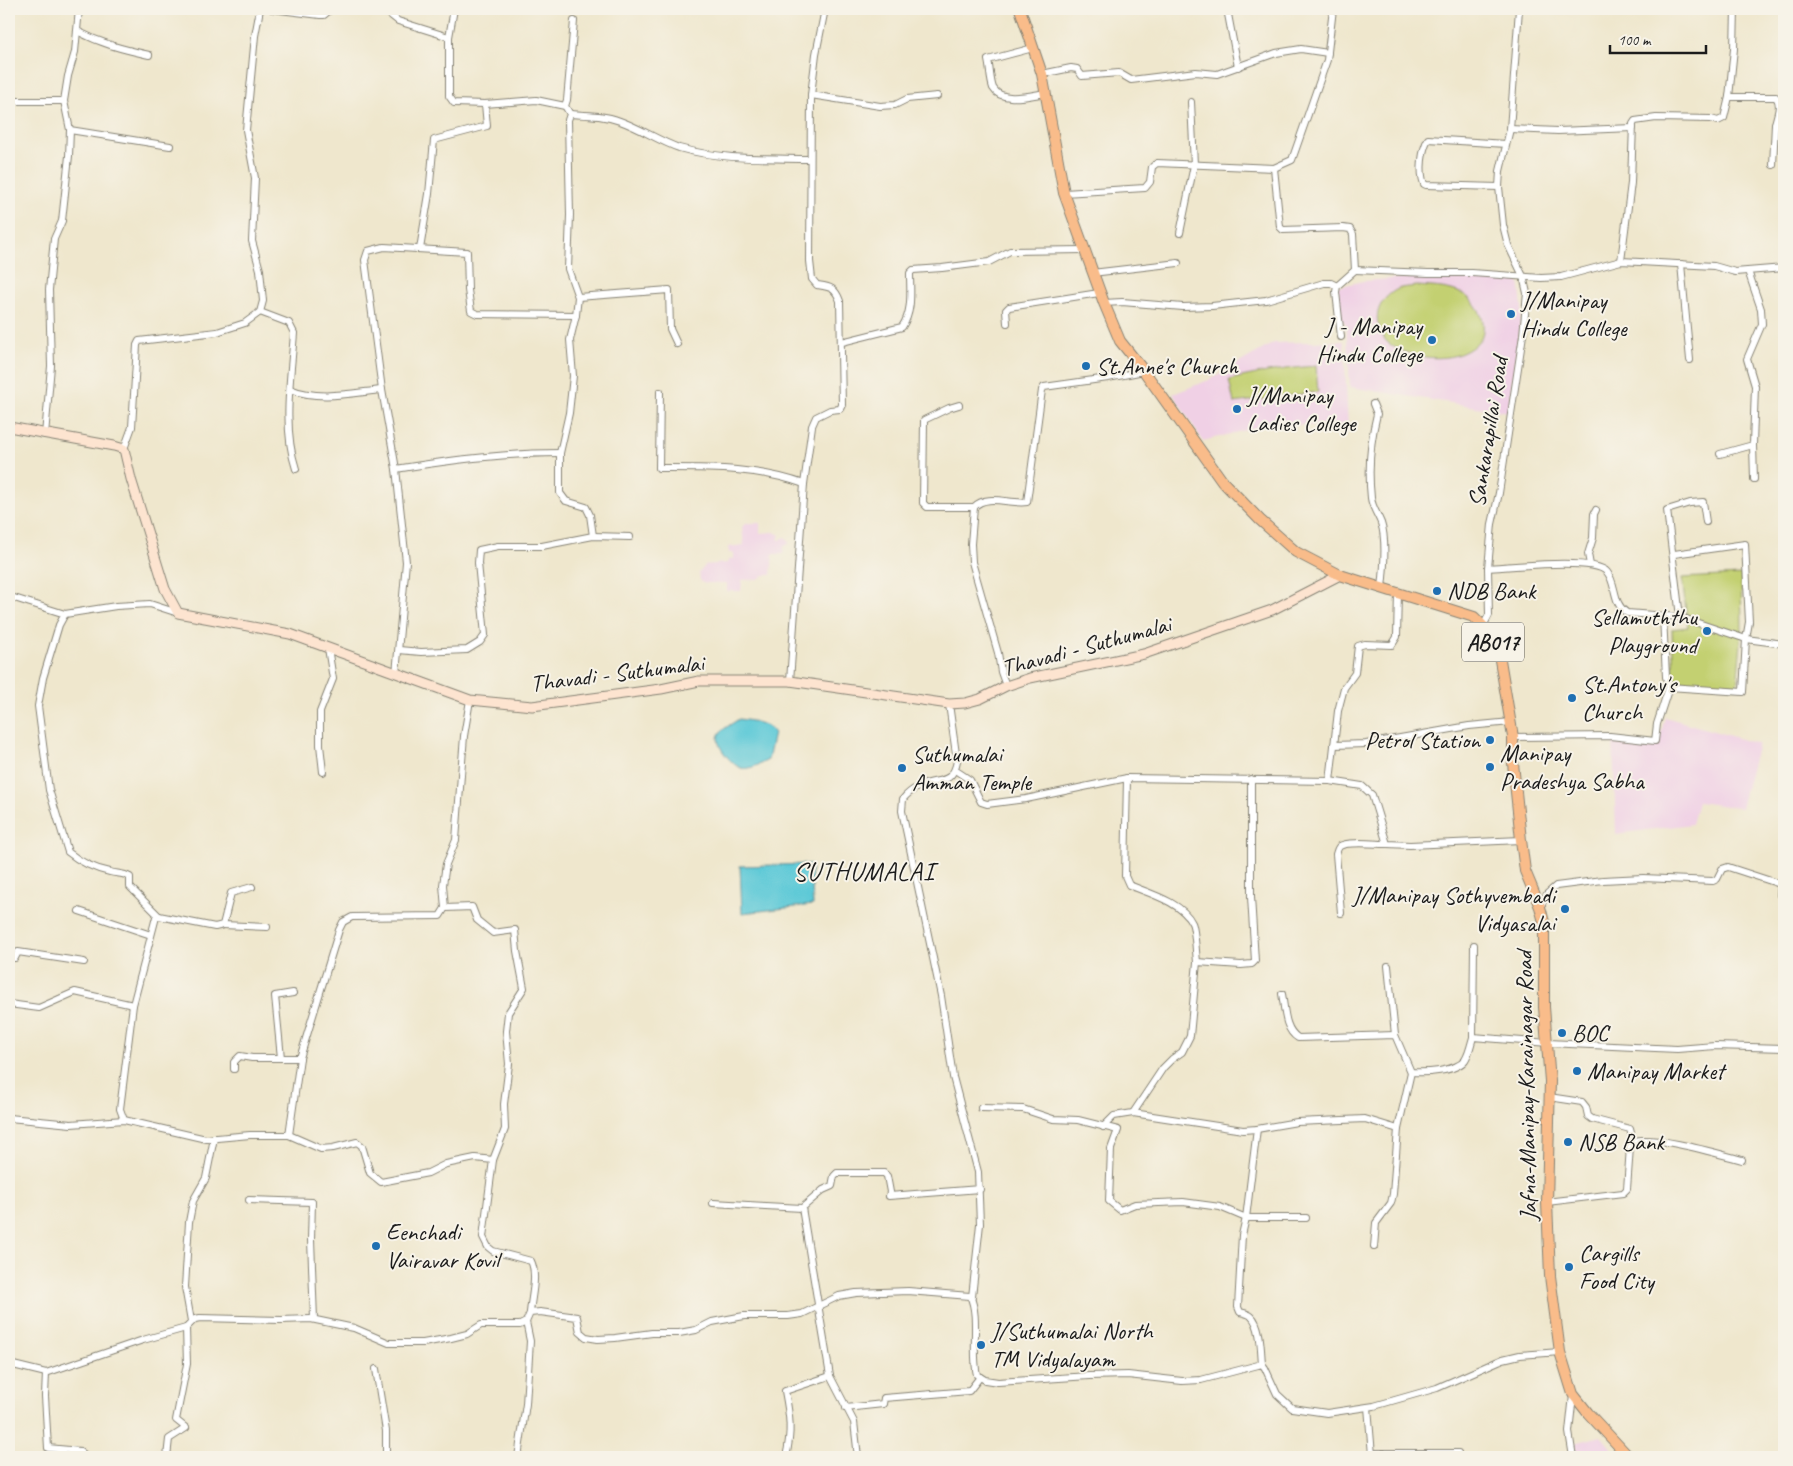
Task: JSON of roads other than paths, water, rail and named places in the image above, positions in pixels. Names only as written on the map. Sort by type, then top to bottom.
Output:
[{"type":"main road","name":"Jafna-Manipay-Karainagar Road","points":[[1020,9],[1042,74],[1064,193],[1099,293],[1120,341],[1229,488],[1260,520],[1296,552],[1340,575],[1474,617],[1489,632],[1500,660],[1511,722],[1520,840],[1525,871],[1544,922],[1544,1007],[1548,1043],[1549,1097],[1547,1202],[1550,1276],[1560,1352],[1573,1394],[1629,1457]]},
{"type":"main road","points":[[9,427],[124,449],[131,479],[165,589],[178,613]]},
{"type":"main road","name":"Thavadi - Suthumalai","points":[[178,613],[290,634],[470,700],[532,706],[661,689],[699,681],[790,682],[949,704],[965,703],[980,699],[1006,686],[1030,678],[1144,654],[1272,610],[1340,575]]},
{"type":"street","points":[[45,435],[51,366],[49,290],[54,240],[62,221],[66,192],[70,130],[64,102],[68,76],[75,52],[78,31],[78,9]]},
{"type":"street","points":[[124,449],[132,427],[139,341],[217,332],[245,323],[260,312],[263,301],[260,270],[252,241],[255,178],[246,130],[255,36],[260,9]]},
{"type":"street","points":[[272,9],[320,16],[331,9]]},
{"type":"street","points":[[383,9],[398,21],[449,36]]},
{"type":"street","points":[[454,9],[449,36],[449,96],[454,103],[485,104],[536,100],[565,106],[570,114]]},
{"type":"street","points":[[790,682],[804,484],[812,426],[816,417],[830,410],[840,409],[842,405],[840,301],[837,291],[830,287],[817,285],[812,278],[810,261],[811,95],[816,54],[825,9]]},
{"type":"street","points":[[1227,9],[1235,42],[1238,68]]},
{"type":"street","points":[[1064,193],[1145,188],[1150,182],[1152,167],[1157,164],[1274,168],[1292,160],[1327,60],[1332,9]]},
{"type":"street","name":"Sankarapillai Road","points":[[1483,626],[1489,615],[1488,568],[1492,524],[1499,493],[1523,335],[1527,293],[1523,276],[1508,245],[1503,225],[1499,187],[1500,171],[1510,128],[1519,9]]},
{"type":"street","points":[[1621,262],[1631,184],[1633,128],[1635,121],[1656,118],[1722,121],[1726,113],[1729,97],[1734,49],[1735,9]]},
{"type":"street","points":[[565,106],[574,21]]},
{"type":"street","points":[[78,31],[100,43],[149,55]]},
{"type":"street","points":[[1034,48],[988,60],[992,86],[998,94],[1005,97],[1046,93]]},
{"type":"street","points":[[1042,74],[1071,68],[1077,69],[1082,76],[1119,73],[1131,80],[1196,72],[1217,74],[1293,50],[1301,49],[1328,53]]},
{"type":"street","points":[[811,95],[880,106],[895,106],[907,99],[937,96]]},
{"type":"street","points":[[1729,97],[1776,97],[1778,99],[1779,107],[1775,124],[1773,165]]},
{"type":"street","points":[[9,101],[64,102]]},
{"type":"street","points":[[1180,233],[1194,165],[1191,102]]},
{"type":"street","points":[[420,249],[429,194],[434,140],[487,126],[485,104]]},
{"type":"street","points":[[570,114],[598,116],[619,121],[678,147],[707,154],[810,159]]},
{"type":"street","points":[[570,114],[568,120],[570,215],[568,269],[578,297],[570,340],[573,376],[569,413],[560,453],[560,493],[566,501],[586,507],[590,514],[593,536]]},
{"type":"street","points":[[1775,124],[1784,125]]},
{"type":"street","points":[[1510,128],[1558,131],[1633,128]]},
{"type":"street","points":[[70,130],[170,146]]},
{"type":"street","points":[[1499,187],[1426,185],[1422,179],[1422,162],[1428,138],[1506,144]]},
{"type":"street","points":[[1274,168],[1280,227],[1286,231],[1330,228],[1350,229],[1354,236],[1355,270]]},
{"type":"street","points":[[396,674],[406,562],[396,470],[382,390],[365,260],[368,251],[384,247],[467,252],[468,290],[471,311],[477,314],[576,315]]},
{"type":"street","points":[[842,342],[902,327],[908,318],[910,273],[913,270],[989,262],[1010,251],[1084,250]]},
{"type":"street","points":[[1341,337],[1337,286],[1355,270],[1428,274],[1472,273],[1541,278],[1561,277],[1621,262],[1714,266],[1735,272],[1784,268]]},
{"type":"street","points":[[1092,272],[1178,264]]},
{"type":"street","points":[[1681,264],[1690,360]]},
{"type":"street","points":[[1748,271],[1761,309],[1762,324],[1747,359],[1755,386],[1754,479]]},
{"type":"street","points":[[1104,303],[1122,302],[1183,307],[1212,306],[1266,300],[1324,283],[1331,283],[1337,286]]},
{"type":"street","points":[[578,297],[669,290],[670,329],[677,344]]},
{"type":"street","points":[[1007,323],[1006,310],[1009,307],[1099,293]]},
{"type":"street","points":[[260,312],[289,323],[294,333],[288,433],[290,453],[296,469]]},
{"type":"street","points":[[1006,686],[972,562],[971,544],[974,507],[978,503],[990,500],[1018,504],[1027,502],[1042,390],[1044,387],[1144,371]]},
{"type":"street","points":[[290,389],[303,395],[328,395],[382,390]]},
{"type":"street","points":[[660,392],[660,468],[721,468],[787,477],[804,484]]},
{"type":"street","points":[[1373,404],[1378,414],[1373,430],[1370,459],[1371,501],[1382,524],[1385,564],[1382,588]]},
{"type":"street","points":[[959,405],[948,408],[924,420],[923,503],[927,507],[974,507]]},
{"type":"street","points":[[1720,454],[1753,445]]},
{"type":"street","points":[[396,470],[522,453],[560,453]]},
{"type":"street","points":[[1680,617],[1668,510],[1690,502],[1703,502],[1706,522]]},
{"type":"street","points":[[1590,565],[1588,554],[1596,510]]},
{"type":"street","points":[[398,650],[421,652],[467,650],[480,642],[485,635],[478,563],[479,550],[498,546],[542,546],[593,536],[630,537]]},
{"type":"street","points":[[1669,687],[1743,692],[1746,639],[1750,622],[1745,544],[1674,554]]},
{"type":"street","points":[[1488,568],[1574,563],[1590,565],[1606,571],[1612,582],[1621,610],[1627,613],[1680,617],[1746,639],[1784,644]]},
{"type":"street","points":[[1330,781],[1338,711],[1344,688],[1355,673],[1358,646],[1365,644],[1392,644],[1397,637],[1398,592]]},
{"type":"street","points":[[9,598],[11,597],[65,614],[116,606],[150,604],[178,613]]},
{"type":"street","points":[[65,614],[59,625],[43,678],[38,706],[49,790],[68,852],[76,859],[93,866],[130,877],[130,887],[159,916],[215,927],[223,925],[267,927]]},
{"type":"street","points":[[1513,737],[1610,736],[1654,741],[1657,724],[1669,687],[1666,677],[1663,616]]},
{"type":"street","points":[[323,772],[320,745],[320,712],[333,679],[328,648]]},
{"type":"street","points":[[289,1136],[300,1058],[343,922],[352,917],[440,916],[445,908],[443,885],[446,864],[456,840],[464,736],[470,700]]},
{"type":"street","points":[[949,704],[957,761],[955,770],[948,779],[919,786],[909,793],[903,799],[902,811],[941,996],[953,1077],[970,1134],[978,1172],[980,1224],[972,1297],[974,1310],[974,1364],[977,1375],[985,1380],[998,1382],[1128,1375],[1191,1381],[1262,1364]]},
{"type":"street","points":[[1334,745],[1366,744],[1469,726],[1511,722]]},
{"type":"street","points":[[955,770],[970,780],[981,802],[987,804],[1026,799],[1127,778],[1330,781],[1362,786],[1372,796],[1387,844]]},
{"type":"street","points":[[1127,778],[1125,876],[1129,885],[1164,899],[1180,909],[1192,923],[1197,962],[1190,1036],[1182,1052],[1163,1068],[1133,1113]]},
{"type":"street","points":[[1197,962],[1241,965],[1252,964],[1255,960],[1251,897],[1251,779]]},
{"type":"street","points":[[1341,912],[1336,854],[1340,846],[1350,844],[1410,845],[1520,840]]},
{"type":"street","points":[[1540,907],[1547,894],[1556,886],[1603,880],[1633,879],[1712,881],[1716,879],[1722,869],[1728,867],[1782,885],[1780,895],[1784,898]]},
{"type":"street","points":[[223,925],[231,893],[252,887]]},
{"type":"street","points":[[445,908],[472,908],[477,920],[494,933],[515,930],[524,988],[508,1013],[506,1030],[508,1064],[504,1104],[505,1129],[494,1160],[483,1237],[488,1247],[493,1251],[531,1262],[533,1266],[530,1313],[526,1322],[530,1341],[526,1404],[518,1457]]},
{"type":"street","points":[[78,911],[151,935]]},
{"type":"street","points":[[124,1120],[120,1109],[133,1005],[156,917],[159,916]]},
{"type":"street","points":[[1411,1072],[1423,1073],[1454,1068],[1464,1060],[1473,1037],[1474,944]]},
{"type":"street","points":[[9,958],[15,958],[18,952],[84,962]]},
{"type":"street","points":[[1374,1247],[1376,1223],[1391,1203],[1393,1194],[1398,1128],[1411,1072],[1395,1034],[1388,966]]},
{"type":"street","points":[[9,1004],[39,1008],[76,992],[133,1005]]},
{"type":"street","points":[[281,1058],[275,996],[293,993]]},
{"type":"street","points":[[1282,994],[1288,1028],[1298,1038],[1395,1034]]},
{"type":"street","points":[[1473,1037],[1548,1043],[1677,1049],[1715,1046],[1784,1048]]},
{"type":"street","points":[[234,1069],[234,1062],[240,1056],[252,1058],[300,1058]]},
{"type":"street","points":[[1547,1202],[1623,1193],[1627,1189],[1630,1146],[1633,1141],[1630,1130],[1592,1119],[1588,1116],[1586,1107],[1582,1102],[1549,1097]]},
{"type":"street","points":[[981,1108],[1023,1108],[1053,1118],[1078,1120],[1118,1130],[1111,1149],[1109,1201],[1120,1210],[1135,1204],[1183,1202],[1220,1207],[1246,1218],[1306,1218]]},
{"type":"street","points":[[1103,1127],[1114,1116],[1133,1113],[1244,1130],[1297,1122],[1365,1119],[1398,1128]]},
{"type":"street","points":[[9,1118],[70,1124],[124,1120],[206,1139],[250,1135],[289,1136],[321,1149],[357,1142],[362,1146],[370,1173],[381,1182],[428,1173],[446,1164],[475,1158],[494,1160]]},
{"type":"street","points":[[1257,1129],[1246,1218],[1242,1235],[1238,1307],[1240,1312],[1251,1316],[1255,1321],[1260,1339],[1262,1364],[1266,1368],[1277,1394],[1292,1408],[1327,1413],[1368,1406],[1437,1388],[1503,1359],[1520,1354],[1560,1352]]},
{"type":"street","points":[[191,1321],[185,1287],[189,1222],[193,1201],[206,1178],[214,1138]]},
{"type":"street","points":[[1633,1141],[1643,1139],[1697,1148],[1742,1160]]},
{"type":"street","points":[[713,1204],[802,1208],[823,1190],[832,1186],[834,1176],[837,1173],[884,1173],[887,1176],[889,1196],[980,1189]]},
{"type":"street","points":[[249,1200],[312,1202],[311,1240],[314,1319]]},
{"type":"street","points":[[802,1208],[830,1376],[854,1422],[858,1457]]},
{"type":"street","points":[[530,1313],[540,1312],[577,1317],[580,1332],[586,1337],[598,1339],[652,1333],[680,1333],[696,1330],[712,1322],[727,1318],[802,1314],[839,1296],[856,1293],[908,1291],[960,1294],[972,1297]]},
{"type":"street","points":[[167,1457],[169,1439],[186,1428],[176,1420],[186,1364],[186,1328],[195,1319],[314,1319],[354,1328],[389,1343],[423,1343],[466,1334],[481,1325],[520,1325],[526,1322]]},
{"type":"street","points":[[9,1364],[46,1373],[143,1340],[186,1328]]},
{"type":"street","points":[[376,1369],[386,1431],[386,1457]]},
{"type":"street","points":[[46,1373],[45,1396],[48,1448],[80,1451],[87,1457]]},
{"type":"street","points":[[786,1457],[790,1440],[791,1420],[785,1391],[830,1376]]},
{"type":"street","points":[[846,1408],[883,1404],[884,1398],[969,1391],[980,1377]]},
{"type":"street","points":[[1573,1394],[1569,1432],[1573,1457]]},
{"type":"street","points":[[1368,1406],[1372,1455],[1458,1453]]},
{"type":"water","points":[[739,719],[763,724],[774,733],[768,760],[758,765],[741,768],[733,763],[724,753],[718,737],[726,727]]},
{"type":"water","points":[[811,864],[813,905],[742,913],[740,866]]},
{"type":"place","name":"J/Manipay Hindu College","points":[[1511,314]]},
{"type":"place","name":"J - Manipay Hindu College","points":[[1432,340]]},
{"type":"place","name":"St.Anne's Church","points":[[1086,366]]},
{"type":"place","name":"J/Manipay Ladies College","points":[[1237,409]]},
{"type":"place","name":"NDB Bank","points":[[1437,591]]},
{"type":"place","name":"Sellamuththu Playground","points":[[1707,631]]},
{"type":"place","name":"St.Antony's Church","points":[[1572,698]]},
{"type":"place","name":"Petrol Station","points":[[1490,740]]},
{"type":"place","name":"Manipay Pradeshya Sabha","points":[[1490,767]]},
{"type":"place","name":"Suthumalai Amman Temple","points":[[902,768]]},
{"type":"place","name":"J/Manipay Sothyvembadi Vidyasalai","points":[[1565,909]]},
{"type":"place","name":"BOC","points":[[1562,1033]]},
{"type":"place","name":"Manipay Market","points":[[1577,1071]]},
{"type":"place","name":"NSB Bank","points":[[1568,1142]]},
{"type":"place","name":"Eenchadi Vairavar Kovil","points":[[376,1246]]},
{"type":"place","name":"Cargills Food City","points":[[1569,1267]]},
{"type":"place","name":"J/Suthumalai North TM Vidyalayam","points":[[981,1345]]},
{"type":"district","name":"SUTHUMALAI","points":[[864,871]]}]
